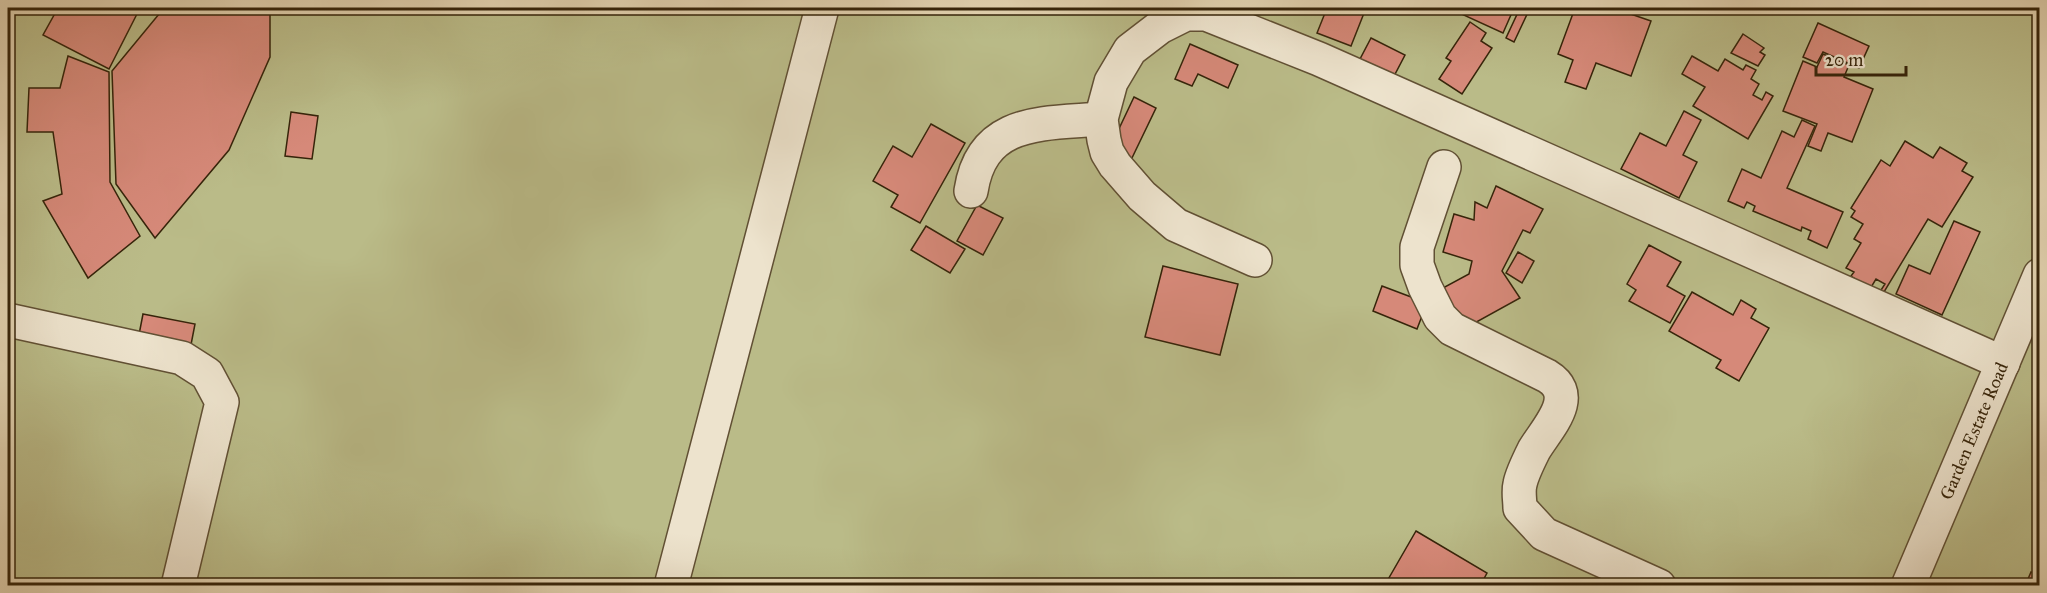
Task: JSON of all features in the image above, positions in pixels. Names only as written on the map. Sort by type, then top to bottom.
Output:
[{"type":"street","points":[[671,585],[822,8]]},
{"type":"street","points":[[1255,260],[1176,225],[1142,196],[1115,165],[1107,152],[1101,119],[1111,82],[1130,50],[1160,27],[1186,14],[1206,14],[1319,59],[2003,363]]},
{"type":"street","points":[[971,191],[974,171],[994,143],[1009,131],[1035,124],[1101,119]]},
{"type":"street","points":[[1444,167],[1417,247],[1416,265],[1440,317],[1452,329],[1554,380],[1561,390],[1561,406],[1534,451],[1520,484],[1520,508],[1544,534],[1659,585]]},
{"type":"street","name":"Garden Estate Road","points":[[1908,585],[2003,363],[2030,323],[2040,275]]},
{"type":"street","points":[[8,320],[182,358],[207,375],[222,402],[178,585]]},
{"type":"green space","points":[[8,8],[2039,8],[2039,585],[8,585]]},
{"type":"building","points":[[58,8],[69,8],[78,13],[81,8],[140,8],[109,69],[43,35]]},
{"type":"building","points":[[164,8],[270,8],[270,57],[229,150],[155,238],[116,184],[112,71]]},
{"type":"building","points":[[1226,8],[1256,8],[1248,21]]},
{"type":"building","points":[[1327,8],[1366,8],[1351,46],[1317,33]]},
{"type":"building","points":[[1459,8],[1514,8],[1503,33],[1457,12]]},
{"type":"building","points":[[1520,8],[1530,8],[1514,42],[1506,38]]},
{"type":"building","points":[[1575,8],[1623,8],[1622,11],[1651,21],[1631,76],[1596,63],[1586,89],[1565,82],[1573,60],[1558,54]]},
{"type":"building","points":[[1470,22],[1486,33],[1481,41],[1492,48],[1462,94],[1439,79],[1451,61],[1446,58]]},
{"type":"building","points":[[1818,23],[1869,46],[1859,68],[1823,52],[1817,63],[1803,57]]},
{"type":"building","points":[[1743,34],[1764,48],[1760,52],[1765,55],[1758,66],[1731,53]]},
{"type":"building","points":[[1371,38],[1405,55],[1393,78],[1359,61]]},
{"type":"building","points":[[1190,44],[1238,65],[1228,88],[1198,74],[1192,86],[1175,79]]},
{"type":"building","points":[[1823,54],[1849,65],[1844,77],[1873,89],[1852,142],[1828,133],[1821,151],[1808,146],[1817,124],[1783,111],[1803,61],[1817,67]]},
{"type":"building","points":[[68,56],[109,72],[110,182],[140,236],[88,278],[43,201],[62,194],[53,132],[27,132],[29,88],[60,88]]},
{"type":"building","points":[[1692,56],[1718,71],[1725,59],[1743,70],[1746,65],[1756,70],[1751,79],[1759,84],[1753,95],[1762,100],[1766,92],[1773,96],[1748,139],[1693,106],[1705,87],[1682,74]]},
{"type":"building","points":[[1134,97],[1156,108],[1130,162],[1108,152]]},
{"type":"building","points":[[1684,111],[1701,120],[1683,155],[1697,162],[1679,198],[1621,169],[1640,133],[1666,146]]},
{"type":"building","points":[[291,112],[318,116],[312,159],[285,156]]},
{"type":"building","points":[[1802,120],[1815,126],[1787,188],[1843,212],[1827,248],[1808,239],[1811,231],[1802,227],[1801,231],[1753,211],[1755,206],[1747,202],[1744,208],[1728,201],[1742,169],[1761,178],[1782,131],[1794,137]]},
{"type":"building","points":[[931,124],[965,143],[920,223],[891,207],[898,195],[873,181],[893,146],[912,157]]},
{"type":"building","points":[[1905,141],[1933,158],[1940,147],[1967,163],[1962,171],[1973,177],[1942,227],[1928,219],[1884,292],[1881,290],[1885,284],[1876,279],[1870,289],[1851,276],[1854,272],[1846,268],[1861,243],[1854,239],[1863,224],[1851,217],[1855,211],[1851,208],[1881,160],[1890,166]]},
{"type":"building","points":[[1496,186],[1543,209],[1530,233],[1523,230],[1502,271],[1520,298],[1462,330],[1441,289],[1469,274],[1472,261],[1443,252],[1454,214],[1474,220],[1475,202],[1487,208]]},
{"type":"building","points":[[977,205],[1003,218],[983,255],[957,241]]},
{"type":"building","points":[[1954,221],[1980,232],[1942,315],[1896,294],[1909,265],[1930,274]]},
{"type":"building","points":[[926,226],[965,249],[950,273],[911,250]]},
{"type":"building","points":[[1649,245],[1681,262],[1667,286],[1685,296],[1670,323],[1629,301],[1636,290],[1627,284]]},
{"type":"building","points":[[1518,252],[1534,261],[1522,283],[1506,273]]},
{"type":"building","points":[[1163,266],[1238,284],[1220,355],[1145,337]]},
{"type":"building","points":[[1382,286],[1427,303],[1417,329],[1373,311]]},
{"type":"building","points":[[1692,292],[1733,315],[1741,300],[1756,309],[1751,318],[1769,328],[1739,381],[1716,368],[1721,360],[1669,331]]},
{"type":"building","points":[[143,314],[195,324],[189,355],[137,345]]},
{"type":"building","points":[[1416,531],[1487,573],[1480,586],[1391,586],[1386,583]]},
{"type":"building","points":[[2031,572],[2040,576],[2040,586],[2025,586]]}]
